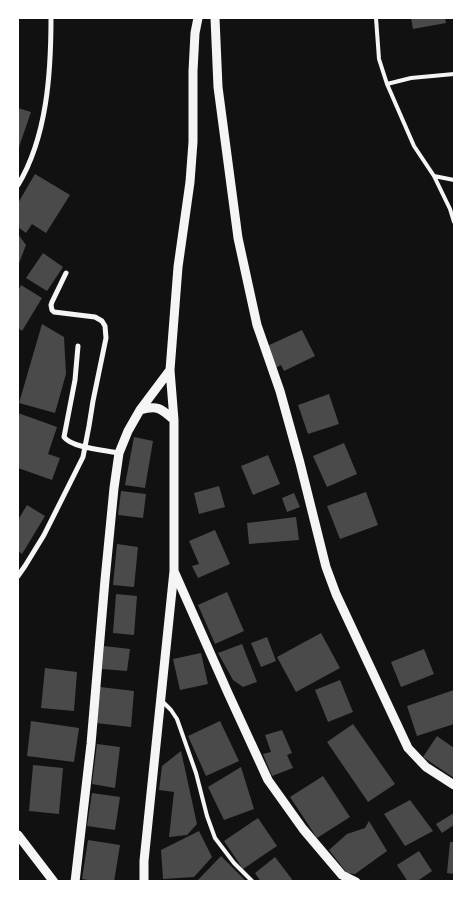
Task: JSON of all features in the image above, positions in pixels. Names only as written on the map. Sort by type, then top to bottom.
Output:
[{"type":"street","points":[[18,185],[35,147],[47,97],[51,51],[51,18]]},
{"type":"street","points":[[144,882],[144,861],[174,571],[174,420],[170,370],[178,266],[190,182],[193,142],[193,61],[198,18]]},
{"type":"street","points":[[215,18],[218,87],[238,238],[257,325],[280,391],[326,566],[336,594],[408,748],[426,768],[454,785]]},
{"type":"street","points":[[18,576],[44,535],[83,457],[106,338],[105,326],[102,321],[95,317],[54,312],[51,308],[66,273]]},
{"type":"street","points":[[78,346],[74,387],[64,437],[74,445],[119,453]]},
{"type":"street","points":[[75,882],[91,744],[105,580],[119,453],[128,431],[140,410],[170,370]]},
{"type":"street","points":[[140,410],[155,407],[174,420]]},
{"type":"street","points":[[174,571],[268,780],[303,829],[342,875],[356,882]]},
{"type":"street","points":[[18,835],[54,882]]},
{"type":"lane","points":[[376,18],[379,59],[387,84],[414,146],[434,176],[450,209],[454,222]]},
{"type":"lane","points":[[387,84],[411,78],[454,74]]},
{"type":"lane","points":[[434,176],[454,180]]},
{"type":"lane","points":[[161,700],[177,719],[215,838],[253,882]]},
{"type":"building","points":[[411,18],[445,18],[446,23],[413,29]]},
{"type":"building","points":[[18,108],[31,112],[18,150]]},
{"type":"building","points":[[35,174],[70,195],[46,233],[32,224],[26,233],[18,227],[18,203]]},
{"type":"building","points":[[18,234],[26,245],[18,266]]},
{"type":"building","points":[[43,253],[63,267],[47,291],[26,278]]},
{"type":"building","points":[[21,285],[42,298],[22,331],[18,328],[18,291]]},
{"type":"building","points":[[42,324],[64,337],[66,374],[55,413],[19,403]]},
{"type":"building","points":[[302,330],[315,356],[284,371],[281,365],[275,368],[265,347]]},
{"type":"building","points":[[329,394],[339,424],[308,434],[298,405]]},
{"type":"building","points":[[18,413],[57,427],[48,454],[60,458],[52,480],[18,468]]},
{"type":"building","points":[[134,437],[153,441],[145,488],[125,485]]},
{"type":"building","points":[[344,443],[357,474],[327,487],[313,456]]},
{"type":"building","points":[[268,455],[280,484],[253,495],[241,466]]},
{"type":"building","points":[[219,486],[225,507],[199,514],[194,493]]},
{"type":"building","points":[[121,491],[146,494],[143,518],[118,515]]},
{"type":"building","points":[[366,492],[378,525],[340,539],[327,506]]},
{"type":"building","points":[[294,493],[300,507],[287,512],[282,498]]},
{"type":"building","points":[[27,505],[45,516],[22,554],[18,551],[18,520]]},
{"type":"building","points":[[296,517],[299,540],[249,544],[247,523]]},
{"type":"building","points":[[215,530],[230,564],[198,578],[192,566],[199,564],[189,541]]},
{"type":"building","points":[[117,544],[138,547],[134,587],[113,585]]},
{"type":"building","points":[[227,592],[244,631],[215,644],[198,605]]},
{"type":"building","points":[[116,594],[137,596],[134,635],[113,633]]},
{"type":"building","points":[[321,633],[340,668],[296,692],[277,657]]},
{"type":"building","points":[[267,637],[276,661],[261,667],[251,643]]},
{"type":"building","points":[[242,644],[257,682],[243,687],[233,680],[218,653]]},
{"type":"building","points":[[104,646],[130,649],[127,671],[102,669]]},
{"type":"building","points":[[424,649],[434,674],[401,687],[391,662]]},
{"type":"building","points":[[201,653],[208,684],[180,690],[173,659]]},
{"type":"building","points":[[45,668],[77,672],[74,711],[41,708]]},
{"type":"building","points":[[340,680],[353,712],[328,722],[315,690]]},
{"type":"building","points":[[100,687],[134,691],[131,727],[96,723]]},
{"type":"building","points":[[454,690],[454,724],[417,736],[407,706]]},
{"type":"building","points":[[31,721],[79,728],[74,762],[27,756]]},
{"type":"building","points":[[220,721],[239,761],[206,776],[188,736]]},
{"type":"building","points":[[353,724],[395,784],[368,802],[327,742]]},
{"type":"building","points":[[282,730],[292,753],[287,755],[293,768],[272,776],[263,754],[271,752],[265,735]]},
{"type":"building","points":[[437,736],[454,748],[454,778],[423,757]]},
{"type":"building","points":[[97,744],[120,747],[115,788],[92,784]]},
{"type":"building","points":[[181,751],[197,824],[187,835],[169,837],[174,792],[159,790],[162,766]]},
{"type":"building","points":[[33,765],[63,768],[59,814],[29,811]]},
{"type":"building","points":[[241,767],[254,809],[224,820],[208,787]]},
{"type":"building","points":[[323,776],[350,817],[317,838],[290,797]]},
{"type":"building","points":[[92,793],[120,797],[115,830],[87,826]]},
{"type":"building","points":[[410,800],[433,831],[405,846],[384,814]]},
{"type":"building","points":[[454,813],[454,825],[442,833],[436,824]]},
{"type":"building","points":[[258,818],[277,846],[243,869],[224,841]]},
{"type":"building","points":[[369,821],[387,851],[355,874],[347,873],[329,850],[347,834],[365,828]]},
{"type":"building","points":[[199,831],[212,857],[194,877],[163,879],[161,850]]},
{"type":"building","points":[[88,840],[120,845],[114,882],[82,879]]},
{"type":"building","points":[[450,842],[454,842],[454,874],[447,873]]},
{"type":"building","points":[[419,851],[432,871],[416,882],[408,882],[397,865]]},
{"type":"building","points":[[221,856],[247,882],[196,882]]},
{"type":"building","points":[[275,857],[294,882],[261,882],[255,873]]}]
